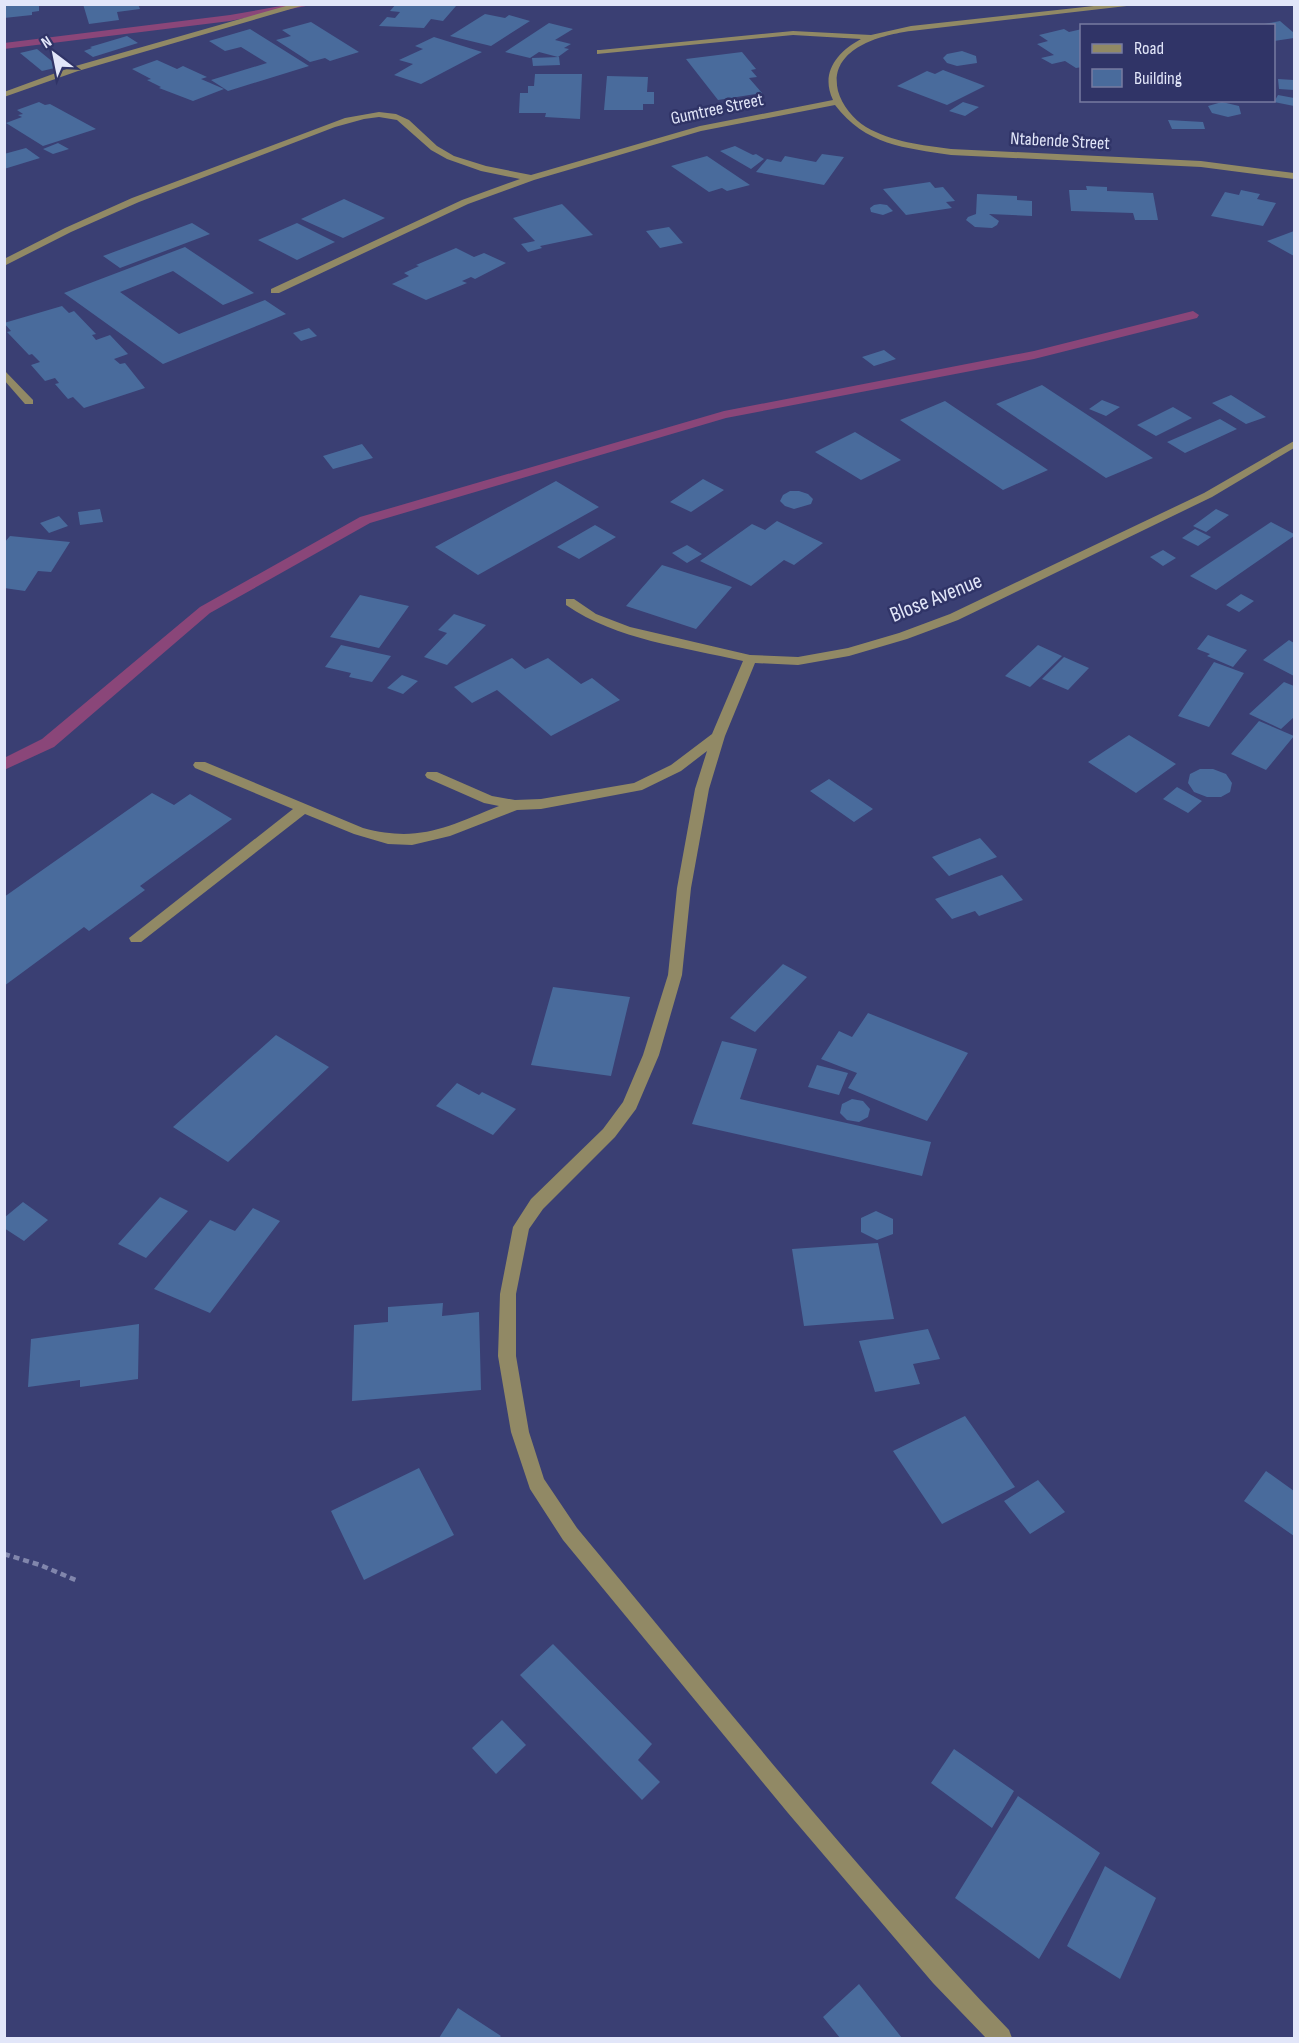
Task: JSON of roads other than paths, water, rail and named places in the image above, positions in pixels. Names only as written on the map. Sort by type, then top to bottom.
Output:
[{"type":"street","points":[[4,95],[75,69],[304,4]]},
{"type":"street","points":[[1048,4],[1054,13]]},
{"type":"street","points":[[838,102],[831,86],[832,72],[840,58],[854,46],[872,37],[918,27],[1140,4]]},
{"type":"street","points":[[600,52],[793,33],[872,37]]},
{"type":"street","name":"Ntabende Street","points":[[838,102],[848,117],[865,131],[916,147],[963,153],[1200,164],[1294,176]]},
{"type":"street","name":"Gumtree Street","points":[[276,291],[465,202],[531,178],[700,129],[838,102]]},
{"type":"street","points":[[4,264],[77,227],[136,202],[239,161],[361,117],[377,115],[402,119],[437,150],[458,161],[478,168],[531,178]]},
{"type":"street","points":[[4,373],[29,402]]},
{"type":"street","name":"Blose Avenue","points":[[570,602],[592,617],[626,630],[750,659],[798,661],[849,652],[903,636],[954,617],[1208,495],[1294,444]]},
{"type":"street","points":[[750,659],[718,736],[702,789],[686,877],[675,975],[651,1055],[630,1105],[609,1133],[537,1204],[522,1227],[508,1294],[507,1356],[520,1432],[536,1483],[570,1534],[795,1806],[942,1975],[1001,2038]]},
{"type":"street","points":[[432,775],[489,800],[516,805],[542,804],[637,787],[676,768],[718,736]]},
{"type":"street","points":[[200,765],[359,831],[388,839],[412,840],[445,833],[516,805]]},
{"type":"street","points":[[136,938],[303,808]]},
{"type":"waterway","points":[[4,46],[230,18],[312,4]]},
{"type":"waterway","points":[[4,765],[48,743],[205,610],[365,520],[724,415],[1034,355],[1193,315]]}]
